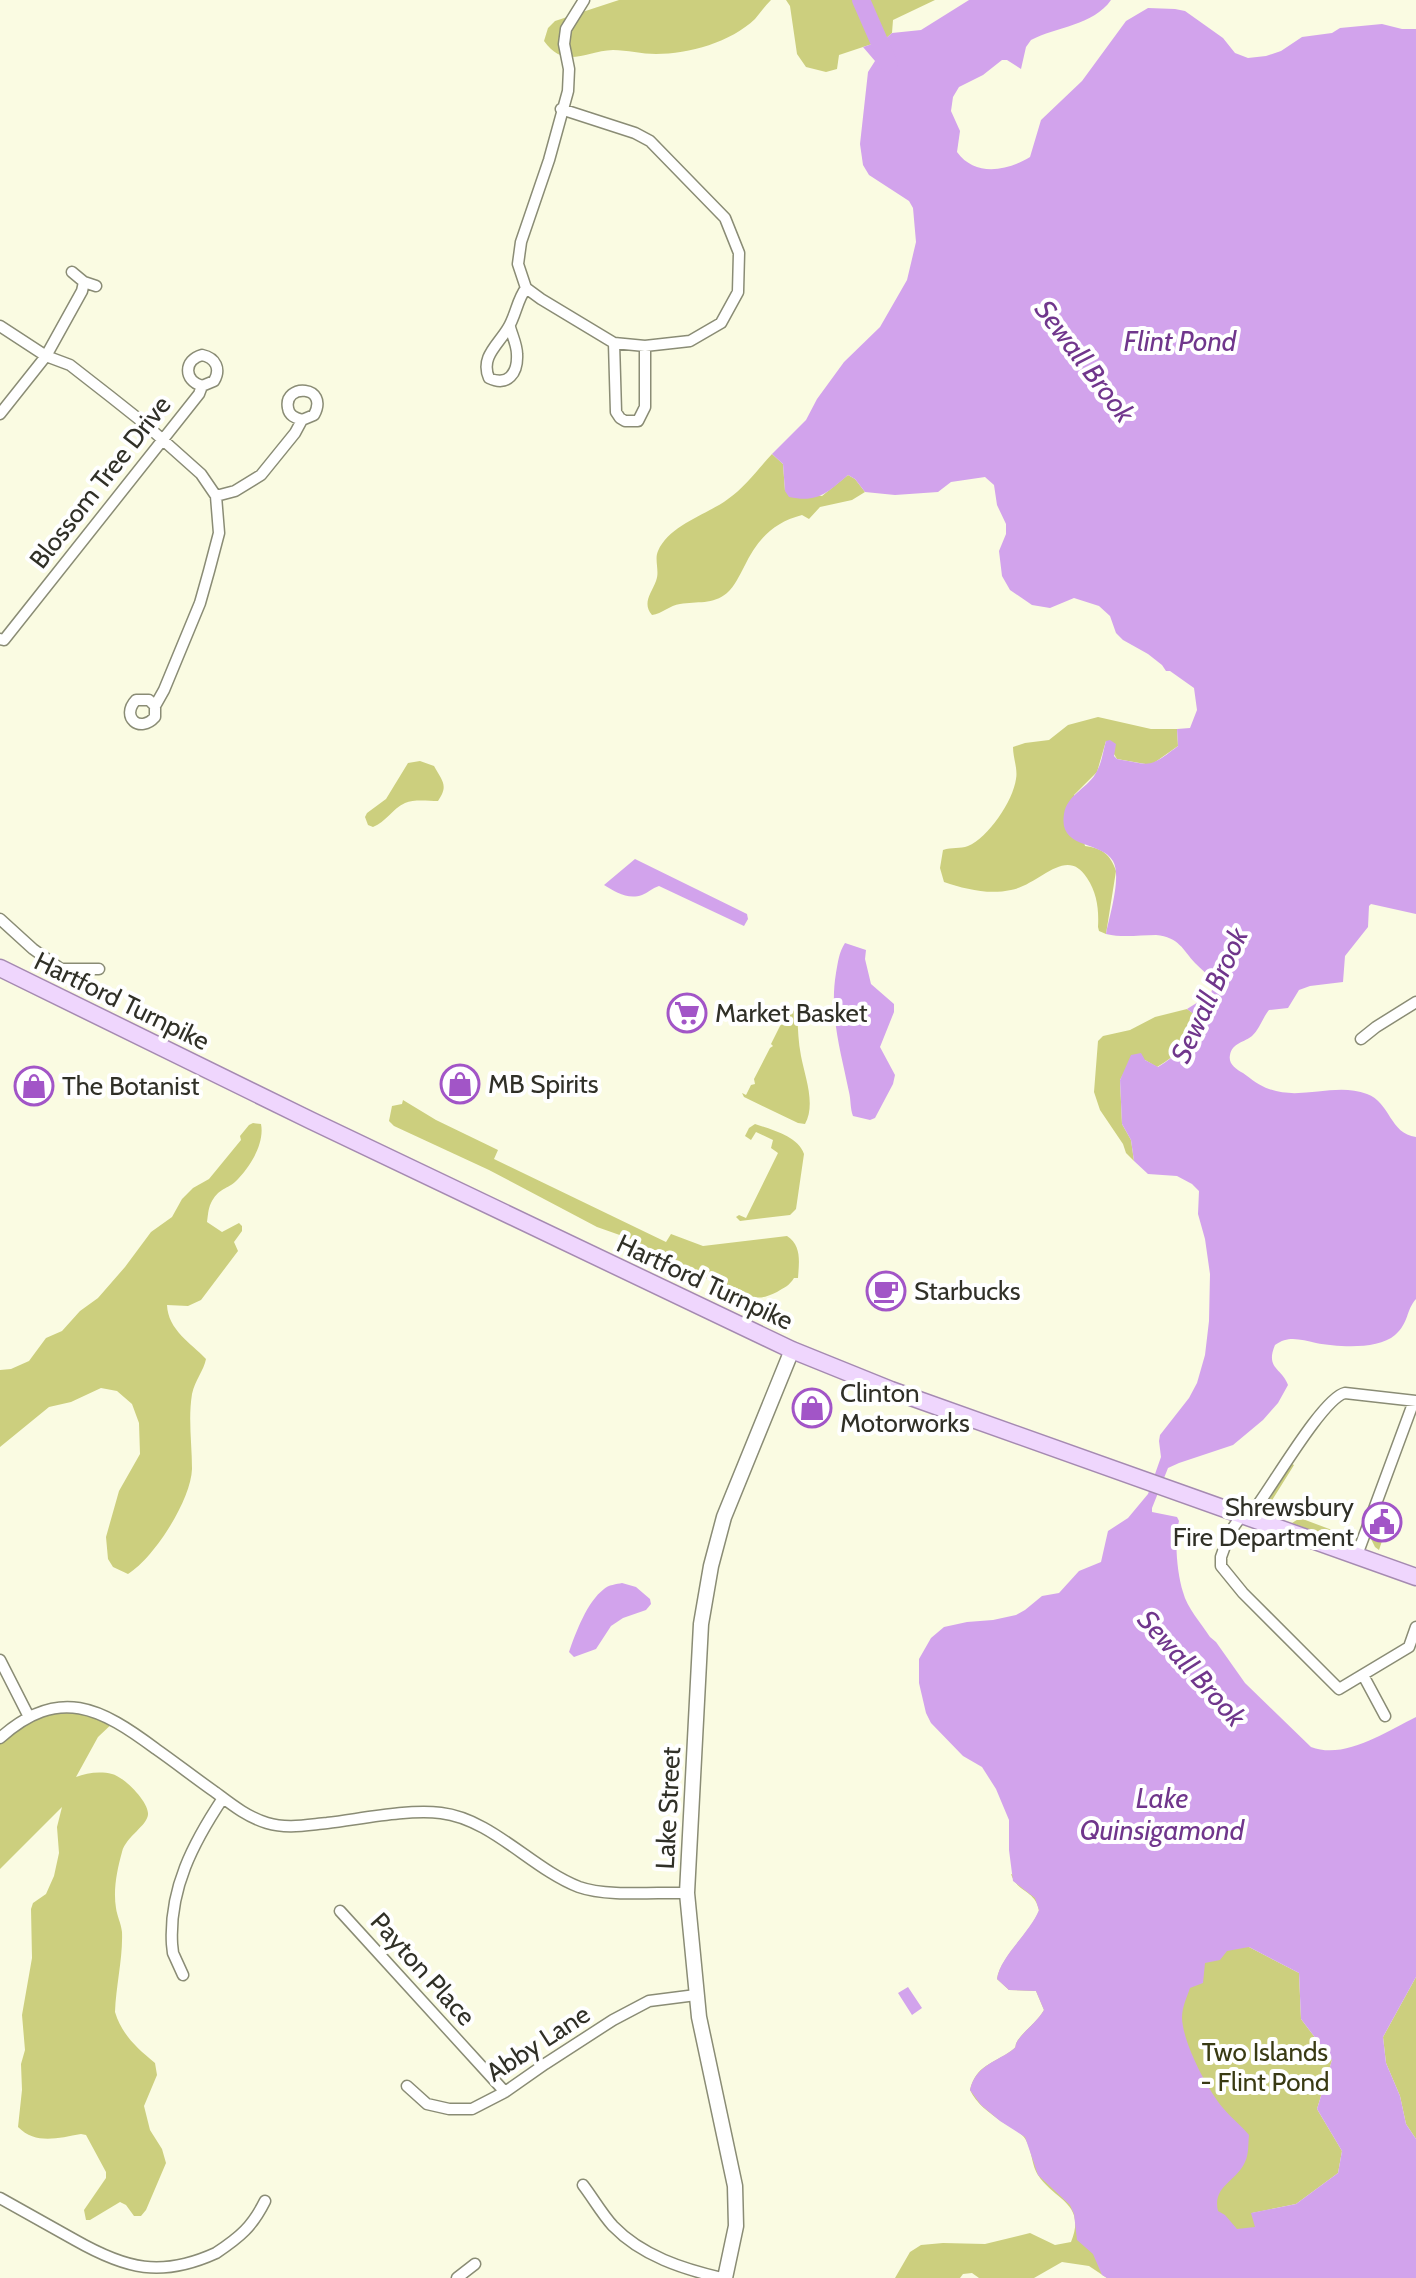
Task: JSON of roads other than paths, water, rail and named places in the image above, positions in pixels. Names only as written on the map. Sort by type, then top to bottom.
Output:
[{"type":"main road","name":"Hartford Turnpike","points":[[0,968],[792,1350],[891,1390],[1416,1577]]},
{"type":"main road","name":"Lake Street","points":[[723,2278],[736,2226],[735,2186],[700,2023],[687,1893],[700,1632],[708,1580],[730,1501],[792,1350]]},
{"type":"street","points":[[561,109],[635,133],[650,141],[725,218],[739,253],[738,292],[721,323],[690,341],[645,346],[614,343],[526,288],[518,264],[521,243],[549,160],[561,109],[568,91],[569,69],[564,44],[566,29],[584,0]]},
{"type":"street","points":[[72,272],[84,282],[96,286]]},
{"type":"street","points":[[0,414],[46,356],[84,282]]},
{"type":"street","points":[[510,327],[517,353],[515,370],[504,382],[496,382],[489,378],[486,363],[492,349],[510,327],[519,297],[526,288]]},
{"type":"street","points":[[0,326],[46,356],[70,365],[145,424],[201,474],[216,496],[219,533],[200,603],[155,706]]},
{"type":"street","points":[[614,343],[615,406],[620,418],[625,421],[638,421],[645,407],[645,346]]},
{"type":"street","name":"Blossom Tree Drive","points":[[0,639],[4,640],[199,394],[202,386]]},
{"type":"street","points":[[216,496],[235,491],[261,475],[302,420]]},
{"type":"street","points":[[0,919],[61,969],[99,969]]},
{"type":"street","points":[[1361,1039],[1416,1002]]},
{"type":"street","points":[[1357,1555],[1415,1401],[1345,1393],[1337,1395],[1321,1412],[1246,1516],[1230,1532],[1221,1566],[1227,1576],[1339,1689],[1409,1647],[1416,1627]]},
{"type":"street","points":[[0,1660],[29,1717]]},
{"type":"street","points":[[1363,1675],[1385,1716]]},
{"type":"street","points":[[0,1738],[29,1717],[63,1708],[90,1710],[104,1714],[127,1728],[255,1819],[288,1826],[425,1812],[450,1814],[475,1824],[579,1887],[607,1892],[687,1893]]},
{"type":"street","points":[[183,1975],[173,1953],[171,1935],[178,1886],[194,1843],[223,1798]]},
{"type":"street","name":"Payton Place","points":[[340,1911],[505,2092]]},
{"type":"street","name":"Abby Lane","points":[[407,2086],[427,2104],[449,2109],[472,2109],[505,2092],[613,2020],[649,2001],[696,1995]]},
{"type":"street","points":[[583,2185],[611,2224],[629,2240],[687,2270],[723,2278]]},
{"type":"street","points":[[0,2198],[116,2263],[138,2271],[159,2273],[191,2267],[235,2240],[252,2224],[265,2201]]},
{"type":"street","points":[[457,2278],[475,2264]]},
{"type":"water","name":"Flint Pond","points":[[969,0],[1111,0],[1085,20],[1031,40],[1026,47],[1021,69],[1002,60],[983,75],[959,87],[953,97],[951,111],[960,131],[957,152],[973,165],[992,169],[1011,166],[1030,157],[1041,120],[1082,81],[1126,21],[1148,8],[1185,11],[1223,38],[1235,53],[1248,58],[1266,56],[1281,51],[1302,37],[1332,33],[1340,28],[1382,24],[1416,29],[1416,914],[1371,904],[1368,927],[1345,956],[1343,982],[1299,990],[1288,1008],[1269,1010],[1254,1033],[1233,1048],[1230,1058],[1235,1068],[1256,1082],[1281,1092],[1343,1090],[1367,1094],[1381,1104],[1401,1130],[1416,1137],[1416,1299],[1400,1330],[1379,1343],[1346,1346],[1290,1339],[1275,1345],[1273,1364],[1288,1385],[1278,1403],[1233,1445],[1168,1468],[1152,1512],[1177,1517],[1179,1521],[1176,1547],[1179,1576],[1185,1598],[1195,1615],[1245,1683],[1311,1747],[1337,1750],[1351,1747],[1416,1717],[1416,1977],[1383,2037],[1386,2063],[1400,2096],[1406,2124],[1416,2139],[1416,2278],[1107,2278],[1102,2275],[1093,2254],[1077,2240],[1070,2205],[1038,2175],[1025,2137],[981,2105],[970,2090],[980,2071],[1015,2048],[1018,2040],[1044,2010],[1036,1991],[1009,1990],[997,1979],[999,1970],[1039,1910],[1035,1898],[1013,1881],[1009,1820],[996,1789],[982,1767],[963,1756],[931,1723],[926,1713],[919,1683],[919,1659],[931,1638],[944,1627],[1016,1615],[1042,1596],[1059,1593],[1079,1571],[1101,1562],[1108,1531],[1128,1518],[1148,1494],[1161,1457],[1160,1435],[1197,1383],[1205,1355],[1210,1274],[1198,1214],[1199,1191],[1177,1176],[1148,1174],[1134,1161],[1131,1140],[1122,1124],[1120,1080],[1131,1055],[1141,1053],[1145,1060],[1158,1067],[1179,1051],[1189,1039],[1194,1023],[1194,1014],[1187,1009],[1211,994],[1214,981],[1170,938],[1106,934],[1116,887],[1113,861],[1107,854],[1067,834],[1064,825],[1069,801],[1097,771],[1106,741],[1116,744],[1114,756],[1117,759],[1144,764],[1161,759],[1178,746],[1177,729],[1190,728],[1197,710],[1194,688],[1166,671],[1148,654],[1123,640],[1116,633],[1110,616],[1099,606],[1074,598],[1050,608],[1032,605],[1010,590],[1002,576],[999,551],[1006,534],[1006,524],[997,505],[994,485],[985,477],[951,482],[938,492],[895,495],[865,492],[848,475],[822,495],[799,499],[789,497],[785,491],[783,464],[772,454],[806,420],[844,362],[880,327],[907,280],[916,242],[913,208],[909,201],[869,175],[863,165],[860,144],[868,72],[875,61],[863,47],[884,40],[892,33],[921,30]],"holes":[[[1249,1947],[1299,1973],[1301,2019],[1332,2060],[1317,2109],[1342,2151],[1338,2173],[1296,2204],[1251,2213],[1255,2227],[1237,2229],[1218,2211],[1217,2202],[1222,2190],[1245,2162],[1249,2135],[1226,2112],[1203,2078],[1183,2028],[1184,2006],[1190,1988],[1203,1983],[1205,1963],[1220,1960],[1227,1951]]]},
{"type":"water","points":[[635,859],[747,914],[744,926],[659,886],[632,897],[604,885]]},
{"type":"water","points":[[845,943],[866,950],[871,984],[894,1004],[894,1012],[880,1047],[895,1075],[875,1118],[870,1120],[853,1116],[837,1033],[834,988],[839,957]]},
{"type":"water","points":[[622,1583],[636,1587],[650,1599],[651,1604],[646,1610],[611,1626],[596,1649],[574,1657],[569,1652],[592,1602],[606,1588]]},
{"type":"water","points":[[908,1987],[922,2008],[912,2015],[898,1993]]},
{"type":"waterway","points":[[861,0],[889,64]]},
{"type":"place","name":"Market Basket","points":[[687,1013]]},
{"type":"place","name":"MB Spirits","points":[[460,1084]]},
{"type":"place","name":"The Botanist","points":[[34,1086]]},
{"type":"place","name":"Starbucks","points":[[886,1291]]},
{"type":"place","name":"Clinton Motorworks","points":[[812,1408]]},
{"type":"place","name":"Shrewsbury Fire Department","points":[[1382,1522]]},
{"type":"water label","name":"Sewall Brook","points":[[1085,361]]},
{"type":"water label","name":"Sewall Brook","points":[[1209,995]]},
{"type":"water label","name":"Sewall Brook","points":[[1192,1668]]},
{"type":"water label","name":"Lake Quinsigamond","points":[[1162,1814]]},
{"type":"park label","name":"Two Islands - Flint Pond","points":[[1265,2067]]}]
